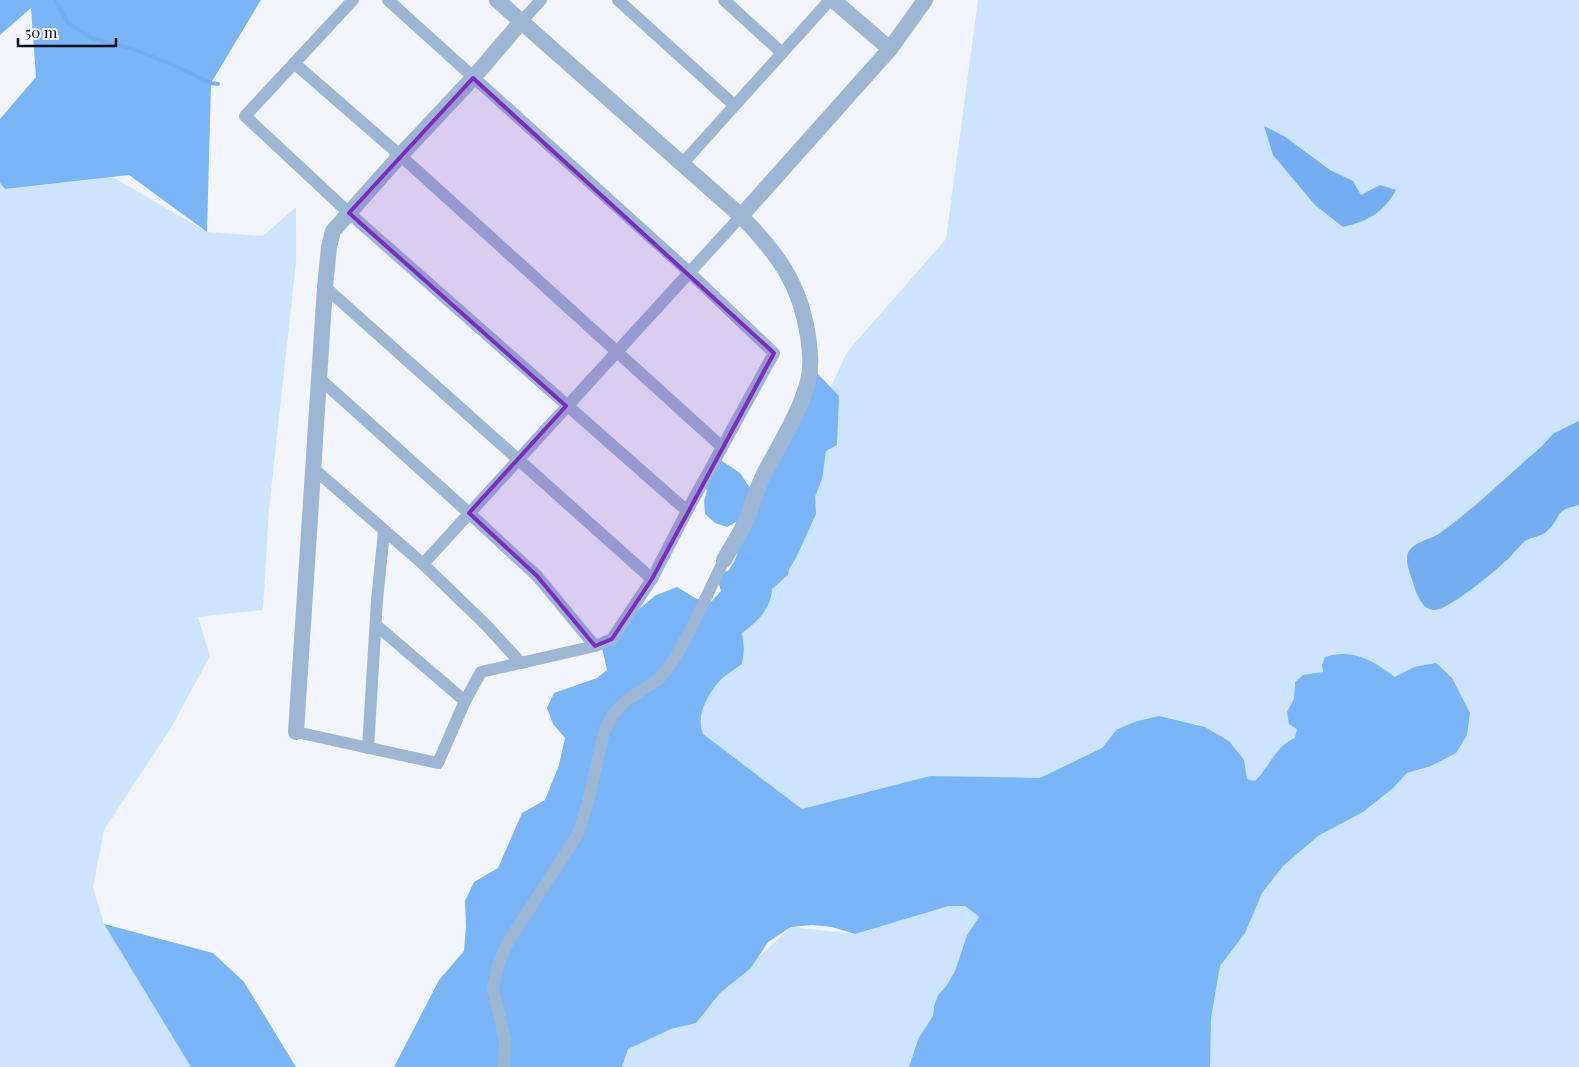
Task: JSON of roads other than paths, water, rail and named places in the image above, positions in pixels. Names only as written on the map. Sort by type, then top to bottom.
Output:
[{"type":"street","points":[[353,0],[245,116],[349,213],[687,511]]},
{"type":"street","points":[[388,0],[473,78],[689,272],[774,353],[687,511],[652,579],[612,639],[595,646],[481,672],[465,701],[438,763],[296,732],[329,247],[333,231],[473,78],[541,0]]},
{"type":"street","points":[[497,0],[741,216],[761,237],[788,274],[800,302],[811,356],[809,379],[800,405],[763,476],[744,526],[724,560],[690,631],[675,658],[660,678],[627,700],[612,714],[604,732],[588,802],[578,834],[504,950],[498,965],[493,989],[505,1040],[504,1067]]},
{"type":"street","points":[[618,0],[734,106]]},
{"type":"street","points":[[724,0],[782,53]]},
{"type":"street","points":[[682,164],[831,0],[890,49]]},
{"type":"street","points":[[422,564],[741,216],[890,49],[925,0]]},
{"type":"street","points":[[294,63],[401,156],[722,447]]},
{"type":"street","points":[[325,287],[652,579]]},
{"type":"street","points":[[319,378],[537,576],[595,646]]},
{"type":"street","points":[[313,468],[422,564],[486,625],[521,663]]},
{"type":"street","points":[[368,748],[384,532]]},
{"type":"street","points":[[376,625],[465,701]]},
{"type":"waterway","points":[[55,0],[68,23],[91,38],[133,49],[211,83],[218,84]]}]
